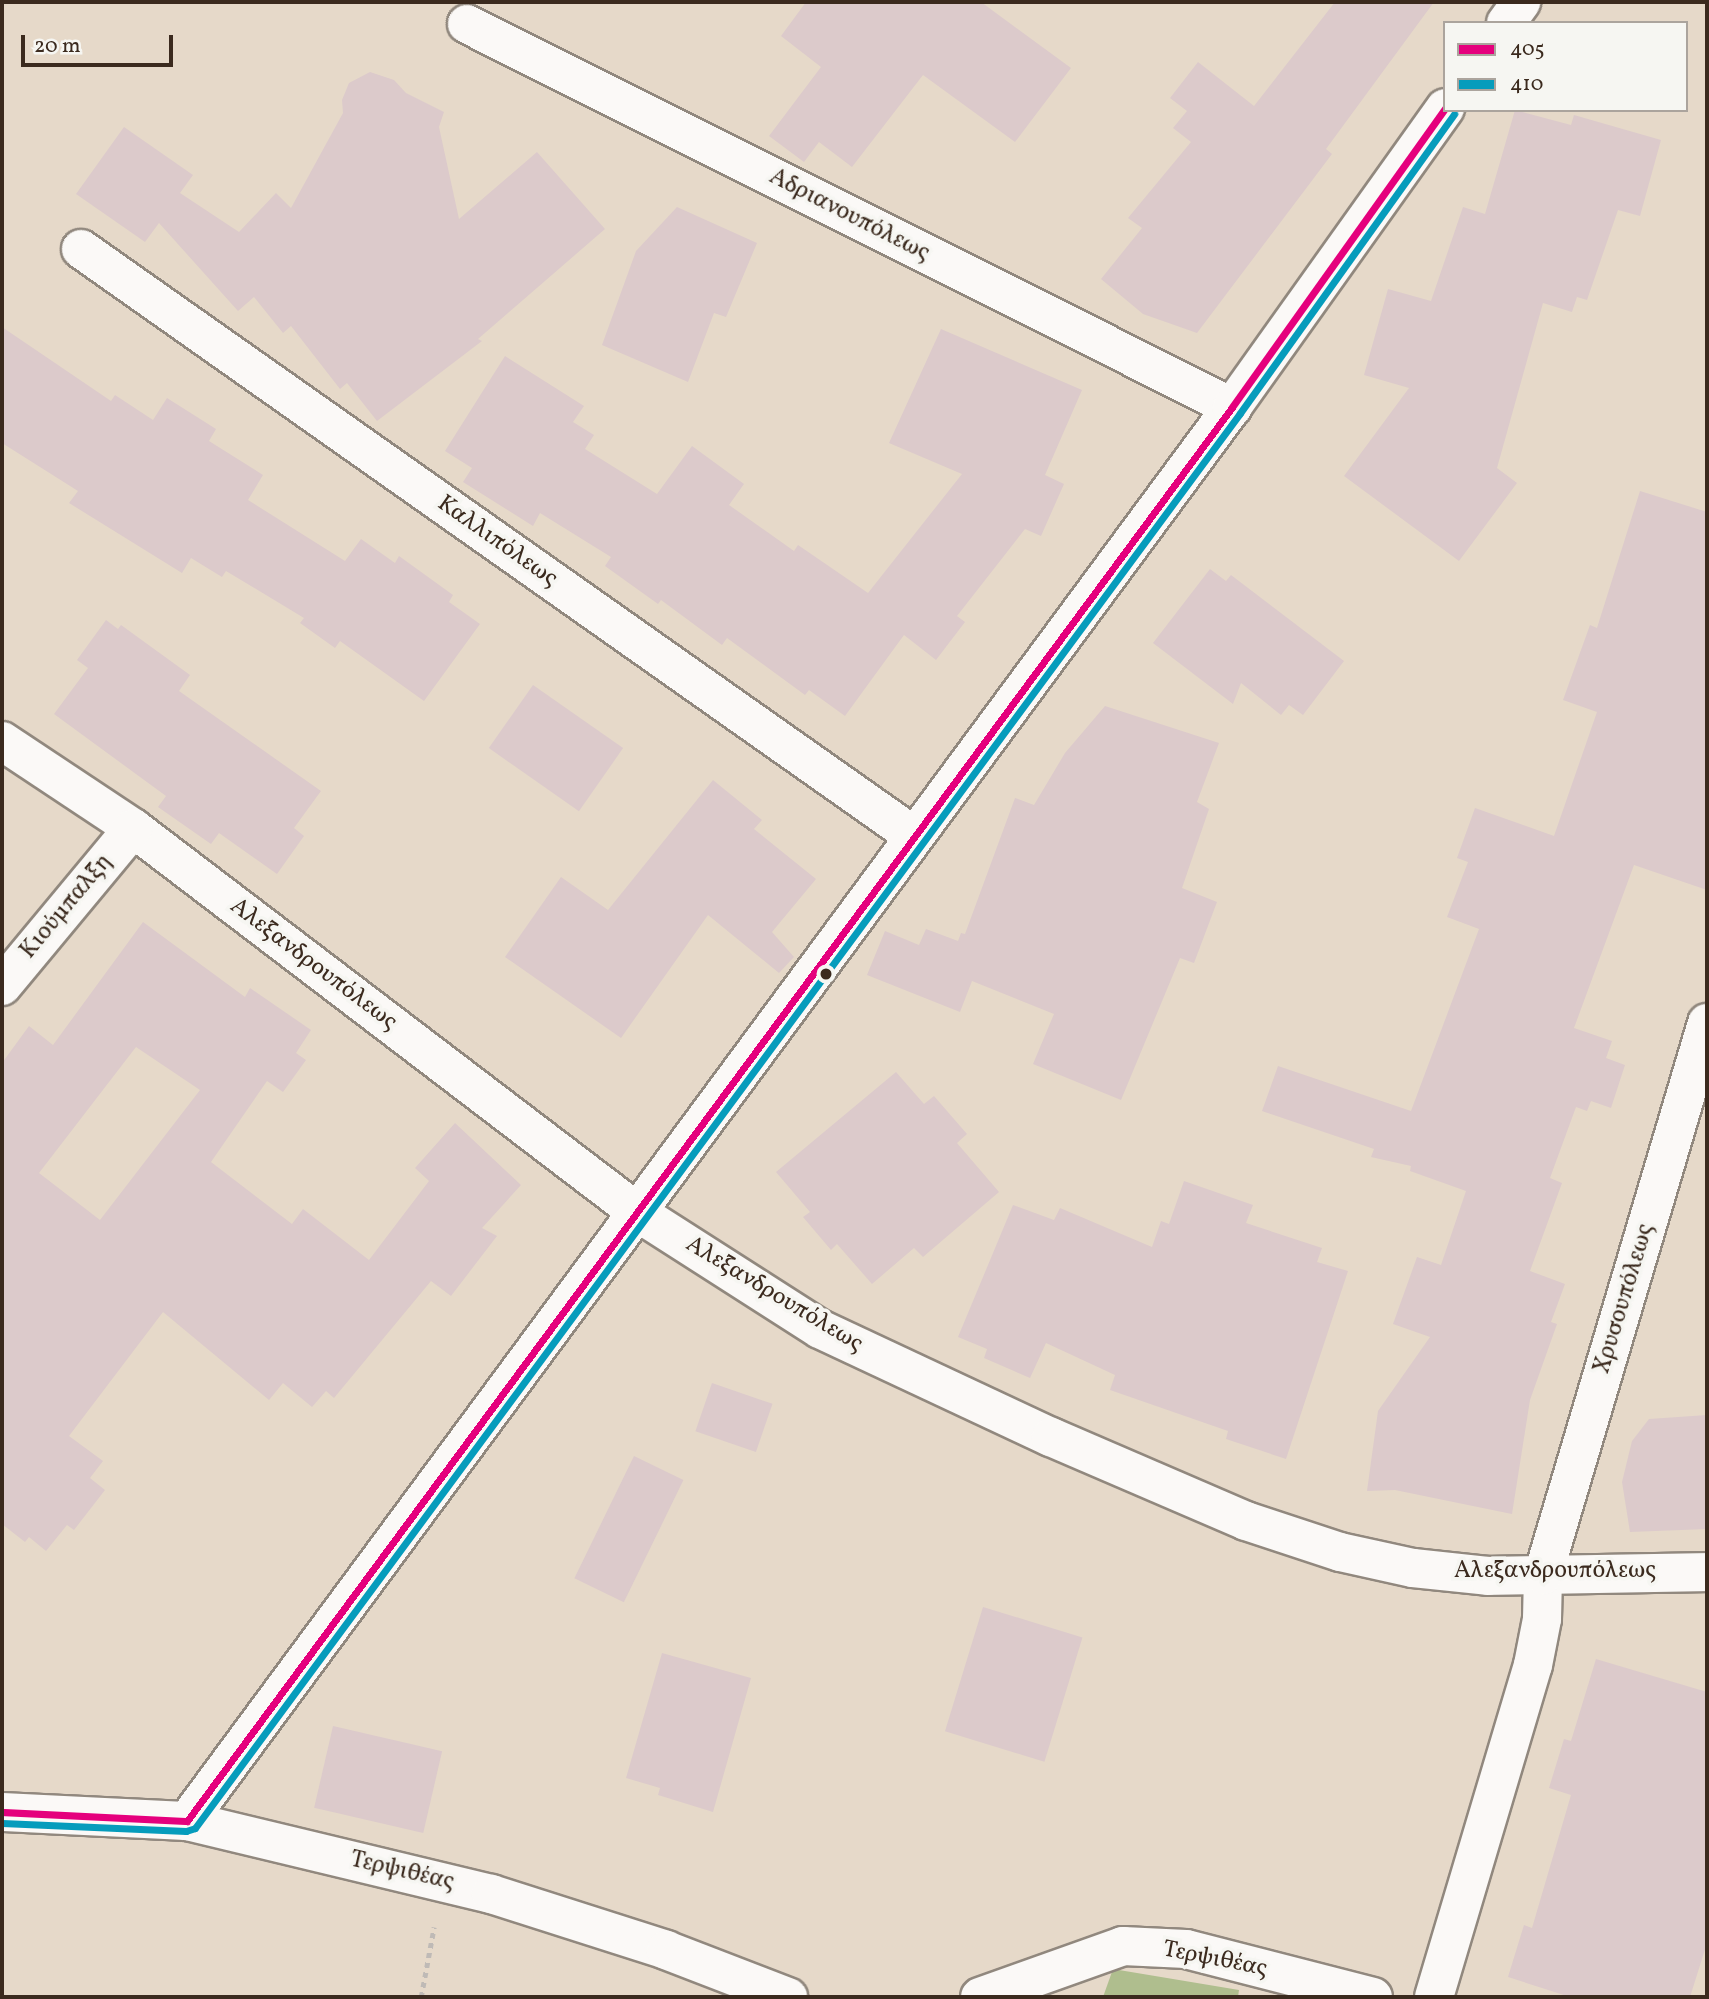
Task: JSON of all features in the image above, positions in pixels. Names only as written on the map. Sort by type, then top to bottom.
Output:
[{"type":"street","points":[[1507,21],[1521,2]]},
{"type":"street","name":"Αδριανουπόλεως","points":[[467,24],[1232,407]]},
{"type":"street","points":[[187,1821],[1232,407],[1443,111]]},
{"type":"street","name":"Καλλιπόλεως","points":[[81,249],[914,836]]},
{"type":"street","name":"Αλεξανδρουπόλεως","points":[[2,741],[133,828],[637,1212],[820,1329],[1051,1437],[1246,1521],[1340,1552],[1413,1567],[1488,1576],[1707,1572]]},
{"type":"street","name":"Κιούμπαλξη","points":[[2,986],[133,828]]},
{"type":"street","name":"Χρυσουπόλεως","points":[[1434,1997],[1533,1665],[1542,1619],[1543,1575],[1707,1023]]},
{"type":"street","name":"Τερψιθέας","points":[[2,1811],[187,1821],[443,1882],[666,1950],[788,1997]]},
{"type":"street","name":"Τερψιθέας","points":[[980,1997],[1123,1946],[1186,1950],[1373,1997]]},
{"type":"path","points":[[421,1997],[443,1882]]},
{"type":"green space","points":[[1113,1969],[1239,1990],[1238,1997],[1103,1997]]},
{"type":"building","points":[[806,2],[981,2],[1071,68],[1015,142],[923,75],[852,167],[819,142],[804,162],[769,136],[821,67],[781,36]]},
{"type":"building","points":[[1335,2],[1434,2],[1326,149],[1332,154],[1197,333],[1143,314],[1101,279],[1142,228],[1128,218],[1191,142],[1173,128],[1187,111],[1170,98],[1198,62],[1254,106]]},
{"type":"building","points":[[370,72],[394,80],[406,93],[444,112],[439,127],[459,219],[537,152],[605,229],[478,339],[482,341],[377,421],[347,383],[340,389],[291,326],[283,333],[254,297],[238,311],[159,223],[145,242],[76,194],[124,127],[193,175],[180,193],[239,232],[276,193],[291,208],[343,113],[342,100],[349,83]]},
{"type":"building","points":[[1514,112],[1571,125],[1574,115],[1661,140],[1640,216],[1618,210],[1587,300],[1577,297],[1572,312],[1543,303],[1497,468],[1517,483],[1459,561],[1344,476],[1409,388],[1364,375],[1388,289],[1431,301],[1463,207],[1485,214]]},
{"type":"building","points":[[677,207],[757,243],[726,317],[714,313],[688,382],[602,345],[636,251]]},
{"type":"building","points":[[2,327],[111,401],[115,395],[153,420],[167,398],[216,429],[209,441],[263,475],[248,500],[345,561],[361,539],[395,563],[399,556],[453,595],[449,602],[480,624],[424,701],[340,641],[335,648],[300,623],[304,618],[226,571],[222,577],[191,558],[182,573],[69,503],[78,491],[2,443]]},
{"type":"building","points":[[941,329],[1082,390],[1045,475],[1064,484],[1041,536],[1025,529],[957,616],[965,622],[936,660],[904,635],[845,716],[809,690],[805,695],[727,638],[722,645],[661,600],[658,604],[605,566],[611,557],[540,513],[533,526],[463,482],[472,468],[445,451],[505,356],[584,406],[573,422],[594,435],[585,449],[657,494],[692,446],[744,484],[729,505],[794,551],[798,545],[868,593],[962,474],[889,443]]},
{"type":"building","points":[[1640,491],[1707,512],[1707,890],[1634,865],[1574,1028],[1612,1041],[1606,1058],[1625,1065],[1611,1108],[1591,1101],[1587,1111],[1576,1107],[1550,1178],[1562,1183],[1530,1271],[1565,1284],[1551,1322],[1557,1324],[1530,1400],[1512,1514],[1395,1490],[1367,1491],[1378,1411],[1430,1337],[1393,1324],[1417,1257],[1441,1265],[1466,1191],[1410,1171],[1411,1166],[1371,1157],[1374,1149],[1262,1111],[1278,1066],[1411,1111],[1479,929],[1447,917],[1468,862],[1457,858],[1475,808],[1554,836],[1597,712],[1563,700],[1590,625],[1597,628]]},
{"type":"building","points":[[1210,569],[1226,581],[1231,575],[1344,661],[1303,715],[1289,705],[1281,715],[1241,683],[1233,704],[1153,643]]},
{"type":"building","points":[[106,620],[118,629],[121,625],[190,675],[179,691],[321,791],[294,828],[304,836],[277,874],[219,833],[211,844],[158,807],[166,796],[54,714],[88,668],[77,660]]},
{"type":"building","points":[[533,685],[623,748],[579,811],[489,748]]},
{"type":"building","points":[[1105,706],[1219,743],[1197,802],[1209,809],[1182,888],[1217,902],[1194,963],[1180,958],[1121,1100],[1033,1064],[1054,1014],[972,981],[960,1012],[867,975],[885,931],[919,945],[926,929],[958,941],[961,933],[965,934],[1015,798],[1034,805],[1065,753]]},
{"type":"building","points":[[713,780],[762,820],[754,829],[816,879],[772,932],[794,957],[779,973],[708,915],[621,1038],[505,957],[561,877],[608,910]]},
{"type":"building","points":[[143,922],[245,997],[250,988],[311,1030],[296,1053],[306,1060],[283,1092],[267,1081],[211,1162],[292,1224],[303,1209],[369,1260],[429,1181],[415,1168],[455,1123],[521,1185],[482,1228],[497,1236],[451,1296],[431,1281],[334,1398],[326,1391],[312,1407],[283,1383],[269,1400],[163,1312],[69,1436],[103,1461],[90,1478],[105,1490],[74,1530],[67,1525],[46,1551],[29,1537],[25,1542],[2,1524],[2,1063],[29,1026],[53,1045]],"holes":[[[136,1047],[200,1090],[100,1220],[39,1173]]]},
{"type":"building","points":[[896,1072],[924,1104],[934,1096],[967,1134],[957,1143],[999,1192],[923,1257],[914,1248],[872,1284],[837,1244],[831,1250],[803,1217],[810,1212],[776,1172]]},
{"type":"building","points":[[1184,1181],[1253,1205],[1246,1223],[1322,1248],[1317,1262],[1348,1271],[1286,1459],[1226,1439],[1228,1431],[1110,1390],[1115,1375],[1046,1343],[1030,1378],[984,1358],[987,1349],[958,1337],[1013,1205],[1054,1220],[1060,1208],[1152,1247],[1161,1221],[1169,1224]]},
{"type":"building","points":[[712,1383],[773,1404],[756,1452],[695,1431]]},
{"type":"building","points":[[1707,1415],[1707,1529],[1630,1532],[1622,1482],[1632,1441],[1649,1419]]},
{"type":"building","points":[[634,1456],[683,1480],[624,1602],[574,1578]]},
{"type":"building","points":[[983,1607],[1082,1637],[1044,1762],[945,1731]]},
{"type":"building","points":[[662,1653],[751,1678],[713,1812],[658,1795],[660,1788],[626,1778]]},
{"type":"building","points":[[1596,1659],[1707,1692],[1707,1943],[1690,1997],[1570,1997],[1508,1977],[1524,1925],[1532,1928],[1571,1795],[1549,1788],[1564,1739],[1571,1741]]},
{"type":"building","points":[[333,1726],[442,1751],[423,1833],[314,1808]]},
{"type":"transit line","name":"405","points":[[2,1812],[187,1821],[1232,407],[1443,111]]},
{"type":"transit line","name":"410","points":[[2,1823],[186,1831],[195,1828],[1240,413],[1454,114]]}]
